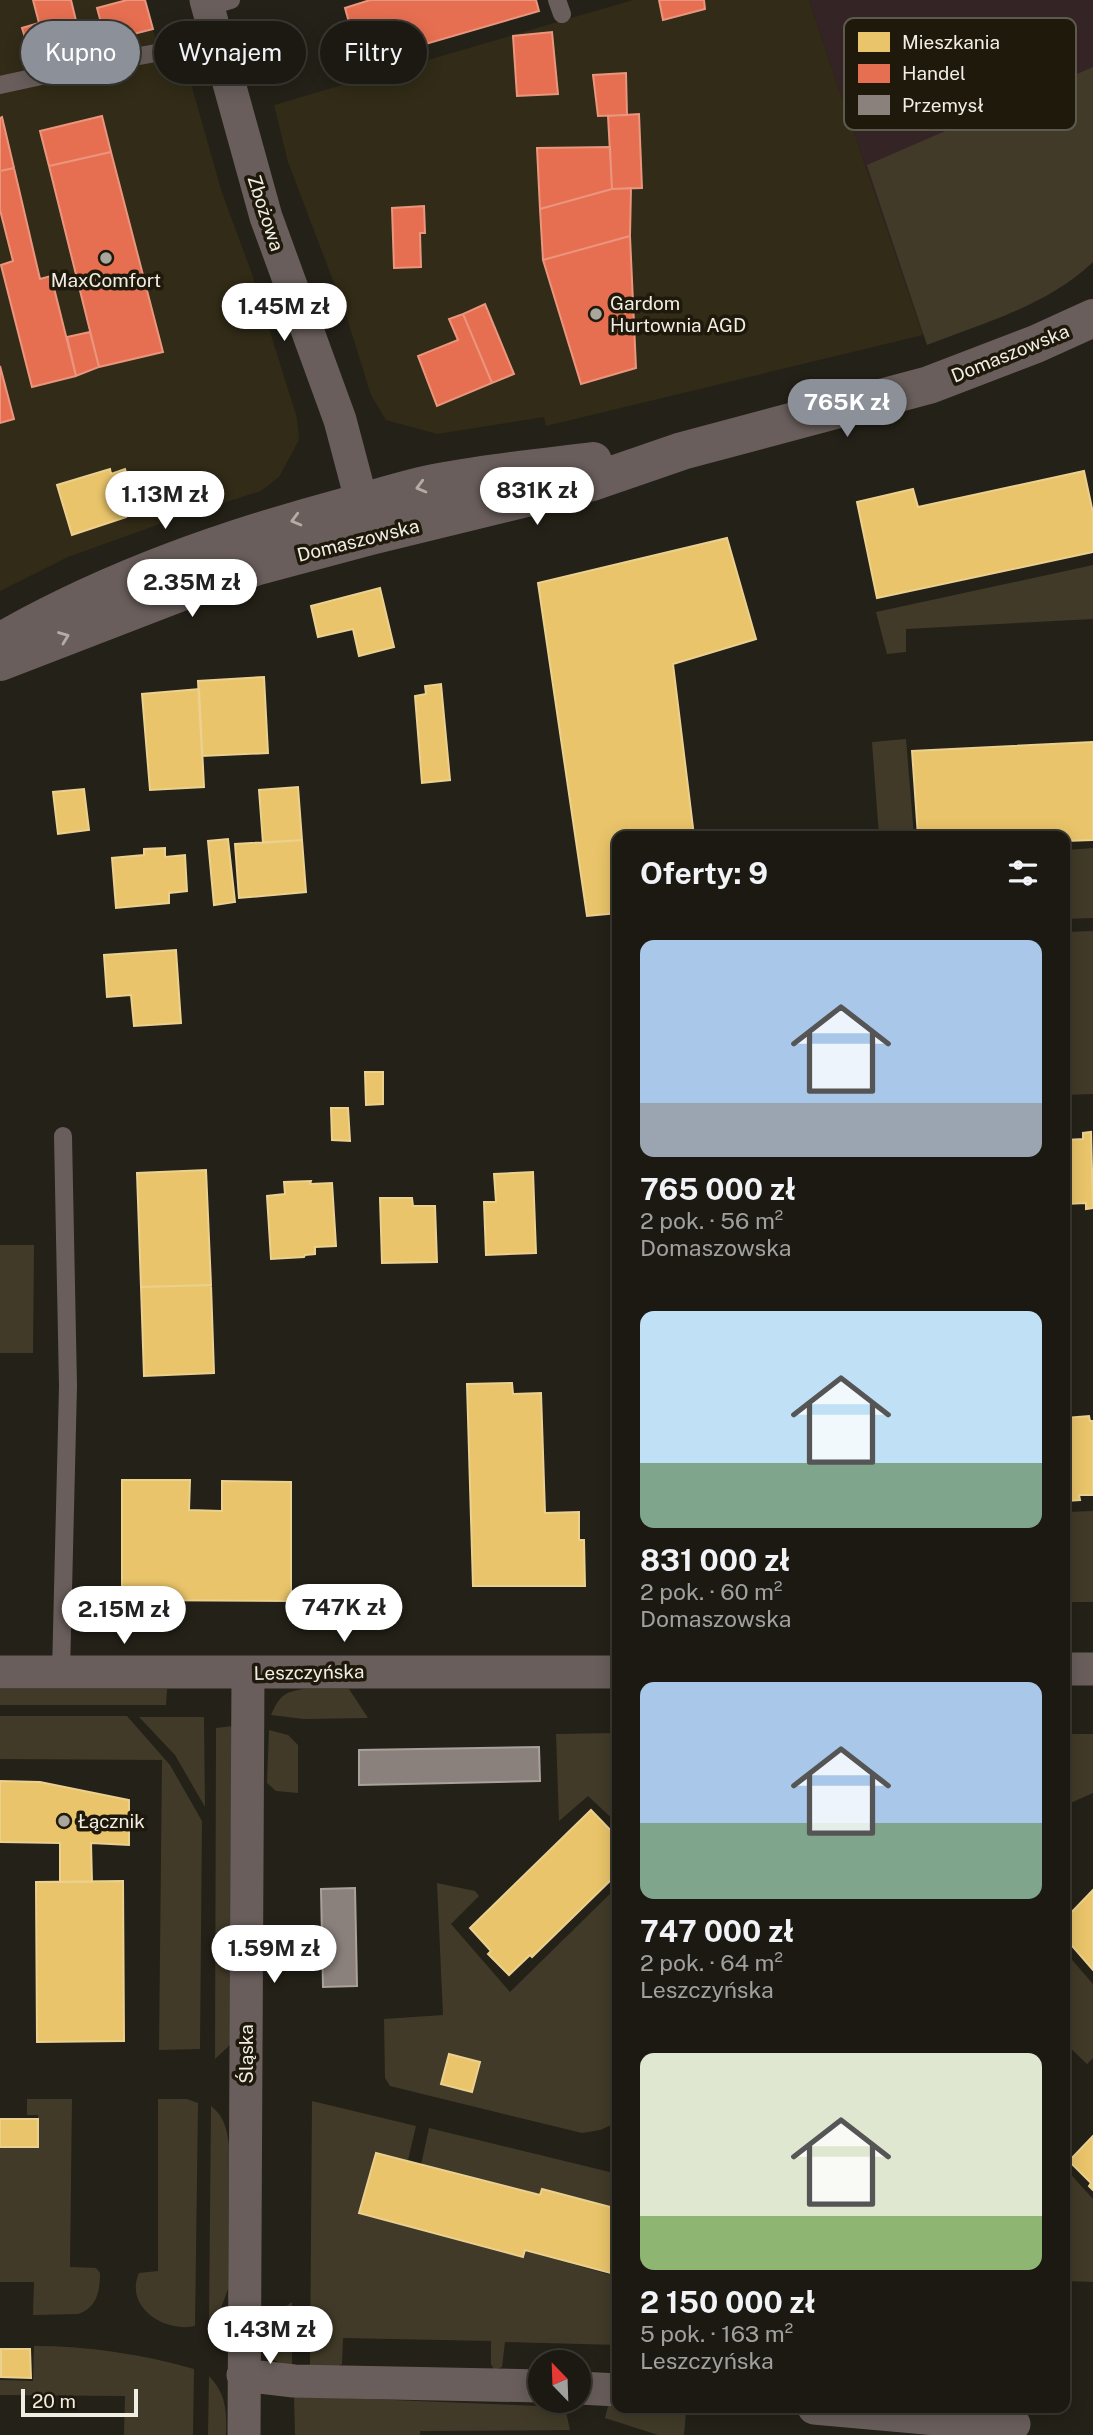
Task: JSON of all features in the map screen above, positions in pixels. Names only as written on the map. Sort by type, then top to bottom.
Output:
[{"type":"street","name":"Zbożowa","points":[[215,2],[215,21]]},
{"type":"street","name":"Zbożowa","points":[[228,84],[266,217],[332,398],[367,519]]},
{"type":"street","name":"Domaszowska","points":[[0,662],[184,591],[268,564],[444,481],[682,451],[929,385],[1025,349],[1093,318]]},
{"type":"street","name":"Domaszowska","points":[[0,642],[107,586],[171,560],[280,524],[367,519]]},
{"type":"street","points":[[1070,1669],[1093,1669]]},
{"type":"street","name":"Leszczyńska","points":[[0,1672],[612,1672]]},
{"type":"street","name":"Śląska","points":[[244,2435],[248,1672]]},
{"type":"street","points":[[243,2375],[294,2381],[528,2386]]},
{"type":"street","points":[[592,2389],[612,2390]]},
{"type":"street","points":[[870,2413],[1014,2424]]},
{"type":"lane","points":[[0,85],[154,53]]},
{"type":"lane","points":[[61,1672],[68,1386],[63,1136]]},
{"type":"shaded area","points":[[0,0],[145,0],[154,34],[154,84],[191,84],[222,193],[251,271],[297,418],[299,440],[279,477],[261,491],[68,557],[0,591]]},
{"type":"shaded area","points":[[633,0],[809,0],[844,103],[844,130],[853,130],[923,335],[546,426],[544,417],[437,434],[386,420],[371,395],[345,312],[288,162],[274,105],[346,84],[427,84],[427,60]]},
{"type":"shaded area","points":[[809,0],[1093,0],[1093,238],[923,335],[853,130],[1076,130],[1076,18],[844,18],[844,103]]},
{"type":"shaded area","points":[[1093,67],[1093,262],[1056,290],[1036,301],[927,345],[867,165],[948,130],[1076,130],[1076,74]]},
{"type":"shaded area","points":[[1093,565],[1093,619],[906,629],[906,652],[887,654],[876,612]]},
{"type":"shaded area","points":[[906,739],[914,831],[879,831],[872,742]]},
{"type":"shaded area","points":[[1093,848],[1093,918],[1070,919],[1070,850]]},
{"type":"shaded area","points":[[1093,931],[1093,1094],[1070,1095],[1070,932]]},
{"type":"shaded area","points":[[0,1245],[34,1245],[33,1353],[0,1353]]},
{"type":"shaded area","points":[[1093,1511],[1093,1602],[1070,1602],[1070,1512]]},
{"type":"shaded area","points":[[0,1689],[167,1689],[166,1705],[0,1705]]},
{"type":"shaded area","points":[[304,1689],[349,1689],[368,1718],[304,1719],[271,1715],[283,1696]]},
{"type":"shaded area","points":[[0,1716],[127,1716],[170,1765],[202,1821],[200,2049],[159,2050],[162,1760],[0,1759]]},
{"type":"shaded area","points":[[139,1717],[204,1717],[205,1807],[175,1755]]},
{"type":"shaded area","points":[[233,1726],[231,2044],[215,2059],[216,1728]]},
{"type":"shaded area","points":[[269,1730],[288,1735],[298,1745],[298,1793],[276,1791],[267,1783]]},
{"type":"shaded area","points":[[612,1733],[612,1818],[588,1796],[559,1821],[556,1734]]},
{"type":"shaded area","points":[[1070,1734],[1093,1734],[1093,1793],[1070,1803]]},
{"type":"shaded area","points":[[437,1883],[475,1891],[479,1896],[451,1924],[510,1992],[612,1892],[612,2125],[582,2133],[390,2086],[385,2078],[384,2019],[443,2015]]},
{"type":"shaded area","points":[[1070,1958],[1093,1984],[1093,2058],[1087,2064],[1070,2048]]},
{"type":"shaded area","points":[[27,2099],[72,2099],[70,2267],[96,2268],[100,2273],[96,2298],[89,2308],[78,2314],[33,2315],[34,2282],[0,2282],[0,2147],[38,2148],[38,2115],[27,2115]]},
{"type":"shaded area","points":[[158,2099],[187,2099],[198,2103],[195,2326],[183,2327],[160,2321],[142,2307],[137,2297],[139,2273],[158,2271]]},
{"type":"shaded area","points":[[312,2101],[416,2126],[408,2160],[375,2152],[359,2214],[524,2258],[526,2251],[612,2275],[612,2345],[505,2342],[502,2367],[494,2370],[491,2364],[491,2341],[343,2338],[342,2364],[337,2367],[310,2365]]},
{"type":"shaded area","points":[[211,2106],[224,2123],[229,2145],[228,2289],[220,2311],[209,2320]]},
{"type":"shaded area","points":[[429,2128],[612,2173],[612,2207],[542,2189],[540,2195],[421,2165]]},
{"type":"shaded area","points":[[1070,2173],[1093,2199],[1093,2282],[1070,2281]]},
{"type":"shaded area","points":[[292,2302],[292,2366],[275,2361],[266,2351],[264,2324]]},
{"type":"shaded area","points":[[34,2346],[115,2352],[194,2369],[193,2435],[124,2435],[125,2396],[0,2395],[0,2380],[33,2381]]},
{"type":"shaded area","points":[[209,2376],[219,2389],[224,2403],[226,2435],[208,2435]]},
{"type":"shaded area","points":[[294,2396],[528,2405],[528,2413],[566,2413],[570,2430],[420,2431],[420,2435],[295,2435]]},
{"type":"shaded area","points":[[608,2406],[612,2406],[612,2413],[686,2413],[684,2435],[658,2435],[605,2418]]},
{"type":"building: Mieszkania","points":[[110,469],[111,474],[125,469],[131,489],[118,494],[126,517],[72,535],[57,485]]},
{"type":"building: Mieszkania","points":[[1084,471],[1093,513],[1093,552],[877,598],[857,502],[913,489],[918,507]]},
{"type":"building: Mieszkania","points":[[727,538],[756,639],[673,664],[693,831],[612,831],[612,914],[587,916],[538,583]]},
{"type":"building: Mieszkania","points":[[380,588],[394,647],[359,656],[353,629],[318,637],[311,606]]},
{"type":"building: Mieszkania","points":[[264,677],[268,753],[202,756],[198,681]]},
{"type":"building: Mieszkania","points":[[441,684],[450,780],[422,783],[415,696],[426,694],[425,686]]},
{"type":"building: Mieszkania","points":[[199,689],[204,787],[150,790],[142,694]]},
{"type":"building: Mieszkania","points":[[1093,742],[1093,840],[1070,841],[1070,831],[918,831],[912,751]]},
{"type":"building: Mieszkania","points":[[298,787],[302,840],[263,843],[259,790]]},
{"type":"building: Mieszkania","points":[[84,789],[89,830],[58,834],[53,792]]},
{"type":"building: Mieszkania","points":[[228,839],[235,902],[214,905],[208,841]]},
{"type":"building: Mieszkania","points":[[302,840],[306,892],[239,898],[235,844]]},
{"type":"building: Mieszkania","points":[[165,848],[165,857],[185,855],[187,891],[169,893],[169,903],[116,908],[112,858],[144,855],[144,849]]},
{"type":"building: Mieszkania","points":[[176,950],[181,1023],[134,1026],[131,995],[107,997],[104,955]]},
{"type":"building: Mieszkania","points":[[365,1072],[383,1072],[383,1104],[366,1105]]},
{"type":"building: Mieszkania","points":[[331,1108],[348,1108],[350,1141],[332,1140]]},
{"type":"building: Mieszkania","points":[[1091,1132],[1093,1208],[1086,1209],[1086,1203],[1070,1204],[1070,1140],[1083,1139],[1083,1133]]},
{"type":"building: Mieszkania","points":[[206,1170],[211,1285],[141,1287],[137,1173]]},
{"type":"building: Mieszkania","points":[[533,1172],[536,1253],[486,1255],[484,1202],[496,1202],[494,1174]]},
{"type":"building: Mieszkania","points":[[311,1181],[310,1184],[332,1183],[336,1246],[315,1247],[315,1254],[304,1257],[271,1259],[267,1196],[285,1194],[284,1182]]},
{"type":"building: Mieszkania","points":[[380,1198],[412,1198],[413,1206],[435,1206],[437,1262],[382,1263]]},
{"type":"building: Mieszkania","points":[[211,1285],[214,1373],[144,1376],[141,1287]]},
{"type":"building: Mieszkania","points":[[512,1383],[513,1394],[541,1393],[545,1513],[579,1512],[579,1540],[584,1540],[585,1586],[473,1586],[467,1384]]},
{"type":"building: Mieszkania","points":[[1089,1416],[1090,1421],[1093,1421],[1093,1495],[1079,1495],[1080,1500],[1070,1501],[1070,1418]]},
{"type":"building: Mieszkania","points":[[122,1480],[190,1480],[189,1510],[222,1511],[222,1481],[291,1482],[291,1601],[122,1600]]},
{"type":"building: Mieszkania","name":"Łącznik","points":[[0,1781],[40,1782],[129,1800],[129,1845],[91,1843],[92,1882],[60,1882],[60,1843],[0,1842]]},
{"type":"building: Mieszkania","points":[[591,1810],[612,1832],[612,1879],[532,1957],[530,1955],[509,1975],[488,1954],[491,1951],[470,1928]]},
{"type":"building: Mieszkania","points":[[123,1881],[124,2041],[37,2042],[36,1882]]},
{"type":"building: Mieszkania","points":[[1093,1890],[1093,1970],[1070,1944],[1070,1914]]},
{"type":"building: Mieszkania","points":[[449,2054],[480,2062],[472,2092],[441,2084]]},
{"type":"building: Mieszkania","points":[[0,2119],[38,2119],[38,2147],[0,2147]]},
{"type":"building: Mieszkania","points":[[1093,2136],[1093,2190],[1089,2186],[1091,2183],[1070,2160]]},
{"type":"building: Mieszkania","points":[[376,2153],[540,2195],[542,2189],[612,2207],[612,2273],[525,2250],[523,2257],[359,2213]]},
{"type":"building: Mieszkania","points":[[1,2349],[30,2349],[31,2378],[1,2377]]},
{"type":"building: Handel","points":[[33,0],[71,0],[76,21],[38,21]]},
{"type":"building: Handel","points":[[127,0],[145,0],[153,29],[140,32],[140,21],[101,21],[97,8]]},
{"type":"building: Handel","points":[[370,0],[536,0],[539,11],[427,44],[427,21],[349,21],[345,8]]},
{"type":"building: Handel","points":[[659,0],[704,0],[705,9],[663,20]]},
{"type":"building: Handel","points":[[552,32],[558,94],[517,96],[513,36]]},
{"type":"building: Handel","points":[[626,73],[627,115],[598,116],[593,75]]},
{"type":"building: Handel","points":[[639,114],[642,188],[612,189],[608,116]]},
{"type":"building: Handel","points":[[102,116],[111,152],[49,166],[40,131]]},
{"type":"building: Handel","points":[[2,117],[14,168],[0,171],[0,118]]},
{"type":"building: Handel","points":[[610,147],[612,189],[540,209],[537,148]]},
{"type":"building: Handel","points":[[111,152],[163,352],[99,367],[49,166]]},
{"type":"building: Handel","points":[[14,168],[40,279],[51,276],[76,376],[32,387],[1,265],[13,261],[0,210],[0,171]]},
{"type":"building: Handel","points":[[631,188],[630,236],[543,260],[540,209],[612,189]]},
{"type":"building: Handel","points":[[424,206],[425,233],[420,233],[421,267],[394,268],[392,208]]},
{"type":"building: Handel","name":"Gardom Hurtownia AGD","points":[[630,236],[636,368],[581,384],[543,260]]},
{"type":"building: Handel","points":[[485,304],[514,374],[492,383],[463,314]]},
{"type":"building: Handel","points":[[463,314],[492,383],[437,406],[418,356],[458,340],[449,319]]},
{"type":"building: Handel","points":[[90,332],[99,367],[76,376],[67,337]]},
{"type":"building: Handel","points":[[0,366],[14,419],[0,423]]},
{"type":"building: Przemysł","points":[[539,1747],[540,1781],[359,1785],[359,1750]]},
{"type":"building: Przemysł","points":[[355,1888],[357,1986],[323,1987],[321,1889]]},
{"type":"place","name":"MaxComfort","points":[[106,258]]},
{"type":"place","name":"Gardom Hurtownia AGD","points":[[596,314]]},
{"type":"place","name":"Łącznik","points":[[64,1821]]}]
